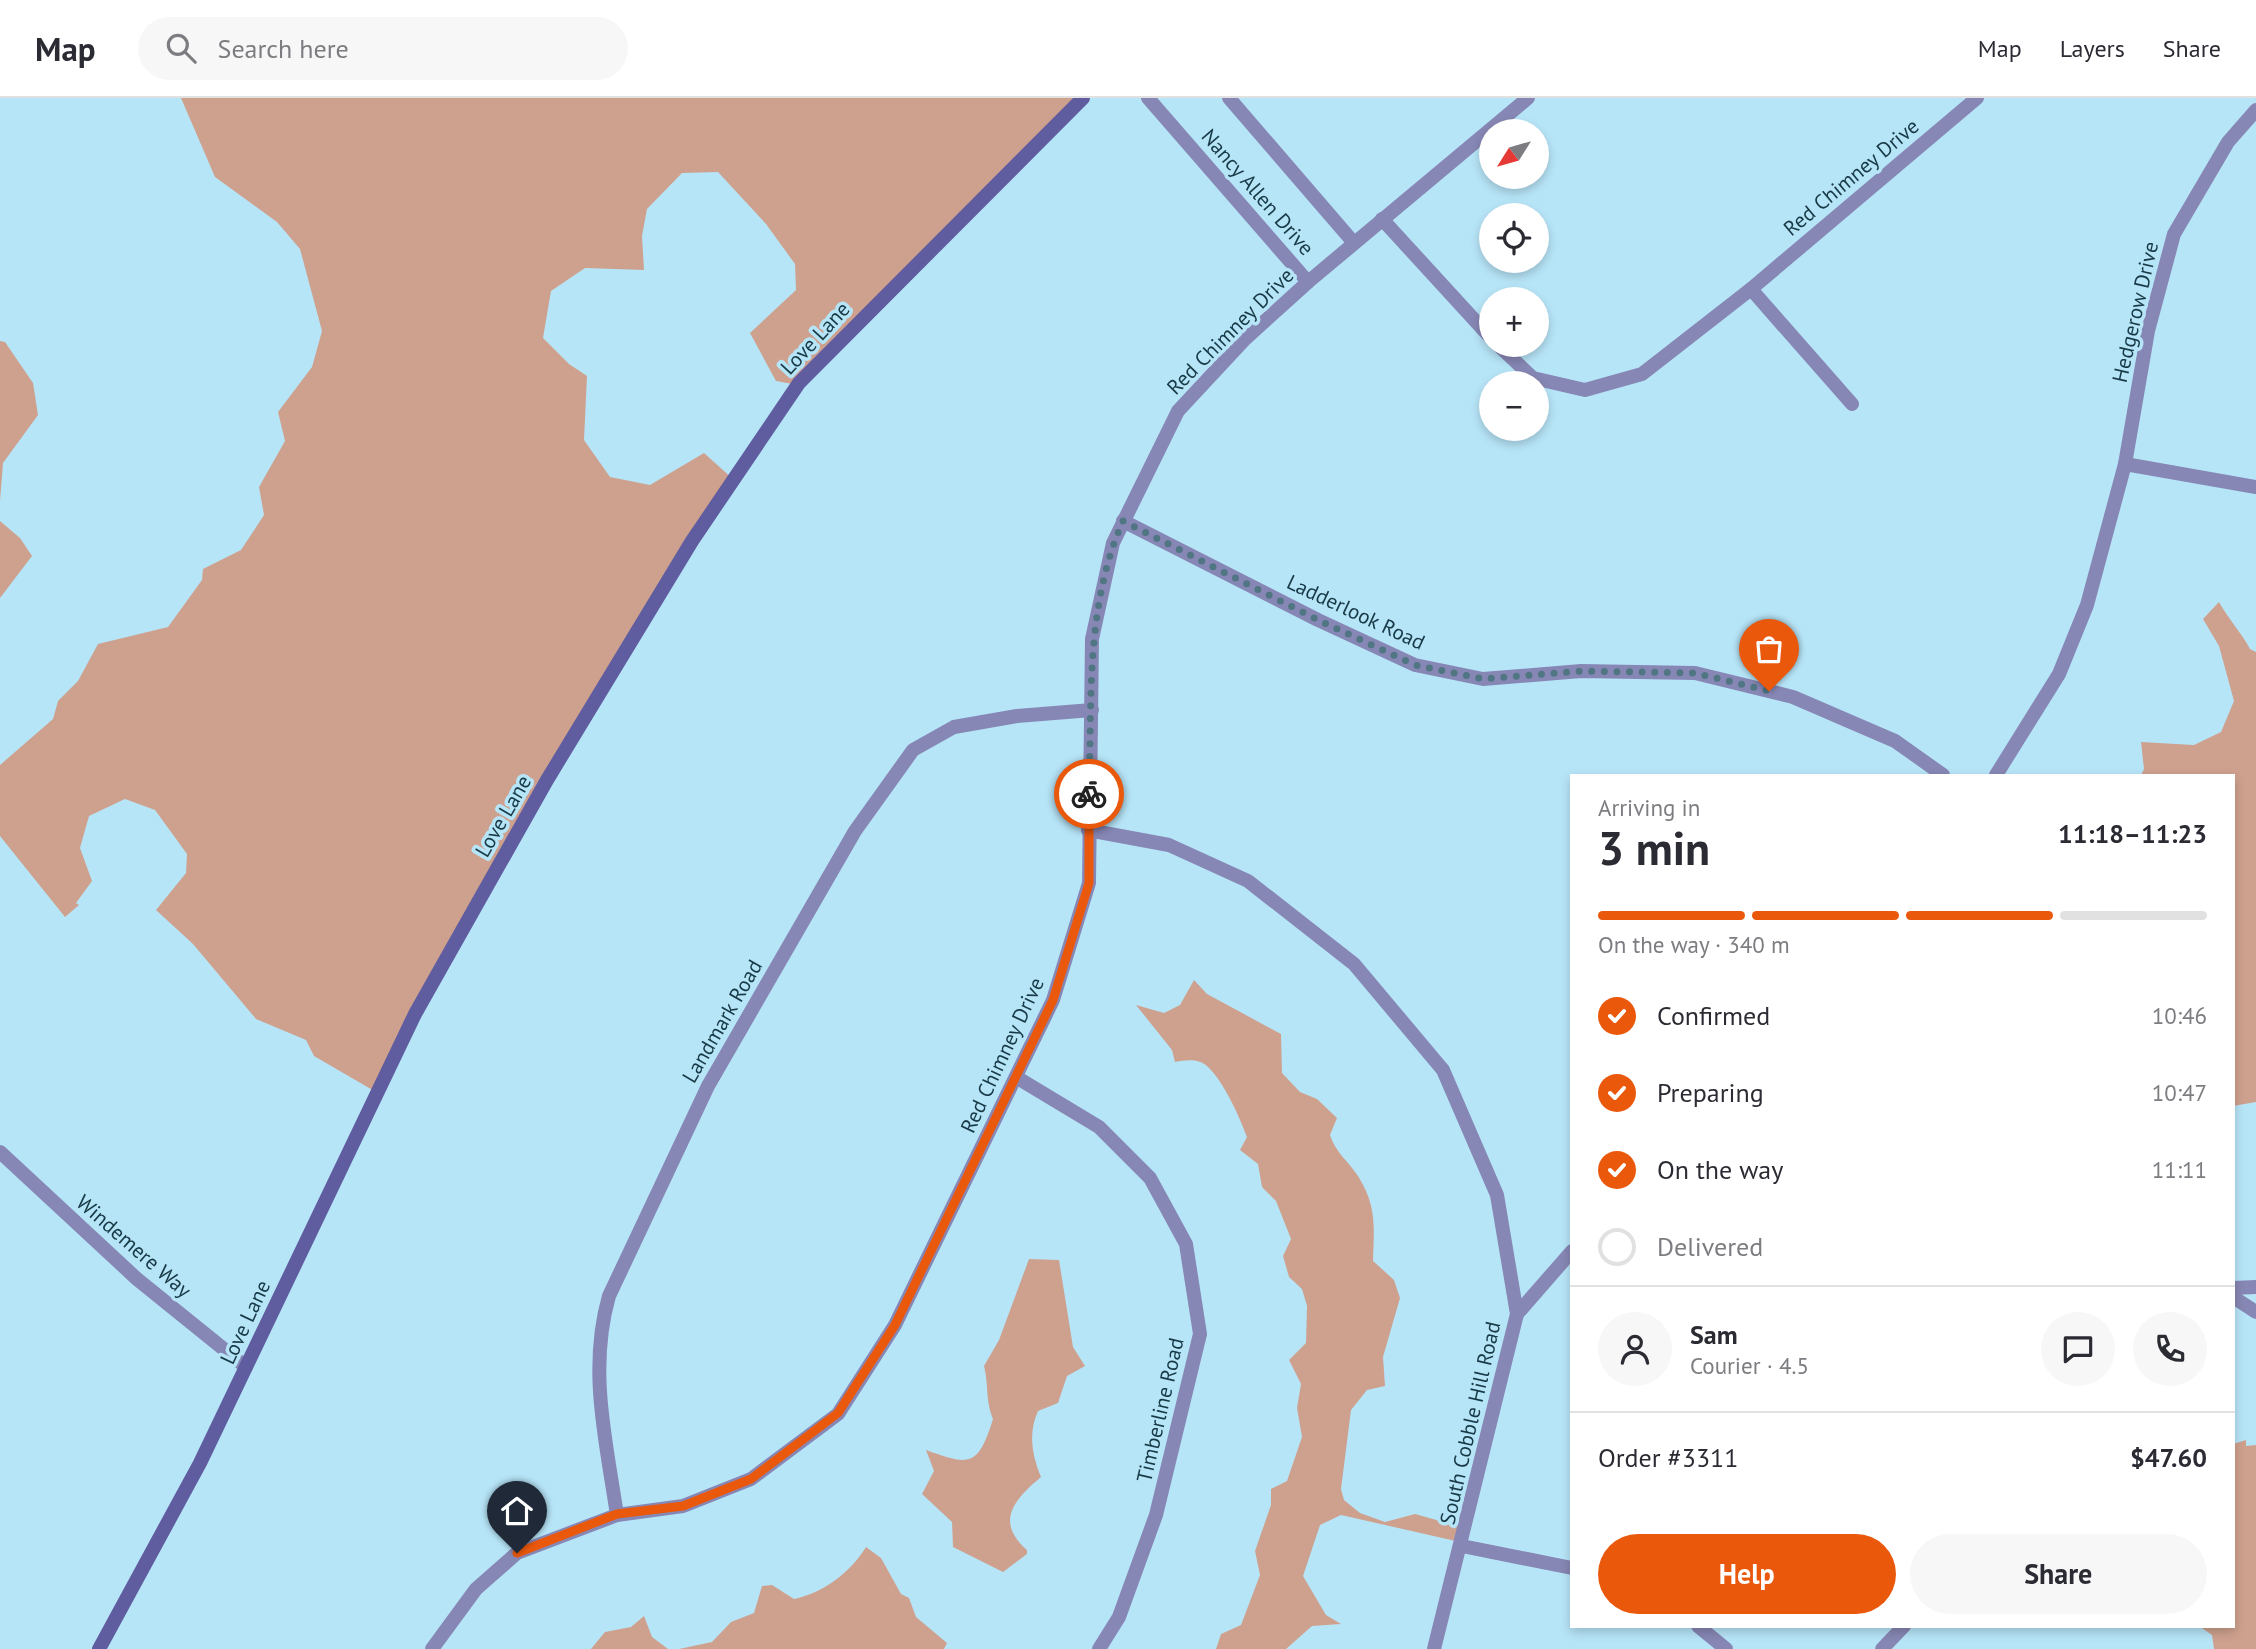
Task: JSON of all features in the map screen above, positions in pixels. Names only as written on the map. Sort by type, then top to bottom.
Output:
[{"type":"street","name":"Love Lane","points":[[99,1649],[200,1464],[415,1014],[547,780],[692,541],[799,383],[1083,98]]},
{"type":"street","name":"Nancy Allen Drive","points":[[1148,98],[1308,282]]},
{"type":"street","name":"Nancy Allen Drive","points":[[1229,98],[1354,243]]},
{"type":"street","name":"Red Chimney Drive","points":[[432,1649],[476,1589],[517,1553],[617,1514],[683,1506],[751,1479],[838,1413],[895,1325],[1053,1000],[1089,883],[1092,639],[1113,543],[1178,411],[1245,339],[1308,282],[1528,98]]},
{"type":"street","name":"Red Chimney Drive","points":[[1511,357],[1533,378],[1585,390],[1642,374],[1751,289],[1977,98]]},
{"type":"street","name":"Hedgerow Drive","points":[[1997,774],[2059,674],[2087,605],[2125,464],[2148,331],[2174,234],[2228,142],[2256,110]]},
{"type":"street","points":[[1382,219],[1479,325]]},
{"type":"street","points":[[1751,289],[1852,404]]},
{"type":"street","points":[[2125,464],[2256,487]]},
{"type":"street","name":"Ladderlook Road","points":[[1123,521],[1318,620],[1415,665],[1483,679],[1581,671],[1695,673],[1793,696],[1895,741],[1942,774]]},
{"type":"street","name":"Landmark Road","points":[[617,1514],[599,1392],[599,1330],[609,1296],[708,1086],[855,831],[914,750],[954,727],[1017,716],[1092,710]]},
{"type":"street","name":"South Cobble Hill Road","points":[[1088,830],[1169,845],[1248,881],[1354,964],[1443,1070],[1497,1195],[1517,1314],[1462,1546],[1434,1649]]},
{"type":"street","name":"Timberline Road","points":[[1016,1077],[1099,1127],[1150,1178],[1186,1244],[1200,1334],[1156,1515],[1118,1617],[1099,1649]]},
{"type":"street","name":"Windemere Way","points":[[0,1152],[137,1279],[246,1367]]},
{"type":"street","points":[[1517,1314],[1570,1253]]},
{"type":"street","points":[[2235,1288],[2256,1287]]},
{"type":"street","points":[[2235,1298],[2256,1312]]},
{"type":"street","points":[[1462,1546],[1570,1568]]},
{"type":"street","points":[[1700,1628],[1726,1649]]},
{"type":"street","points":[[1882,1649],[1902,1628]]},
{"type":"shaded area","points":[[181,98],[1085,98],[798,385],[776,381],[750,333],[796,290],[795,264],[766,224],[718,172],[682,173],[647,209],[642,236],[644,270],[585,268],[551,291],[543,338],[569,364],[587,376],[584,440],[610,477],[650,485],[704,453],[734,480],[689,545],[376,1092],[314,1056],[306,1040],[256,1019],[193,944],[156,910],[186,873],[187,854],[155,810],[125,799],[89,816],[80,848],[92,881],[76,903],[79,905],[65,917],[0,836],[0,765],[53,719],[58,701],[78,681],[98,644],[168,627],[202,580],[203,569],[241,550],[264,515],[259,487],[285,441],[278,412],[312,367],[322,331],[300,249],[277,222],[215,177]]},
{"type":"shaded area","points":[[0,341],[5,342],[33,383],[38,415],[3,463],[0,501]]},
{"type":"shaded area","points":[[0,521],[20,538],[32,556],[0,598]]},
{"type":"shaded area","points":[[2219,602],[2250,649],[2256,652],[2256,1102],[2235,1106],[2235,774],[2142,774],[2144,769],[2141,742],[2194,745],[2221,732],[2234,701],[2219,646],[2203,619]]},
{"type":"shaded area","points":[[1194,980],[1207,994],[1281,1034],[1282,1073],[1300,1092],[1317,1099],[1337,1118],[1330,1135],[1332,1141],[1358,1176],[1371,1207],[1374,1227],[1373,1261],[1394,1280],[1400,1298],[1383,1357],[1385,1386],[1367,1390],[1351,1410],[1341,1489],[1344,1500],[1360,1513],[1385,1522],[1415,1514],[1465,1528],[1460,1542],[1341,1515],[1320,1525],[1303,1576],[1326,1615],[1341,1624],[1312,1626],[1286,1649],[1216,1649],[1221,1634],[1241,1625],[1260,1575],[1255,1551],[1271,1505],[1271,1489],[1287,1481],[1302,1437],[1297,1408],[1301,1384],[1289,1360],[1306,1343],[1307,1306],[1302,1289],[1289,1277],[1283,1256],[1291,1239],[1276,1201],[1262,1187],[1258,1164],[1240,1150],[1247,1137],[1225,1090],[1214,1073],[1201,1062],[1175,1062],[1172,1050],[1136,1005],[1164,1013],[1180,1005]]},
{"type":"shaded area","points":[[1029,1259],[1059,1260],[1073,1347],[1085,1366],[1067,1376],[1058,1403],[1038,1411],[1032,1444],[1041,1477],[1016,1502],[1010,1520],[1017,1539],[1027,1550],[1027,1554],[1003,1572],[953,1547],[952,1522],[922,1494],[934,1471],[926,1450],[963,1460],[977,1454],[988,1435],[993,1419],[984,1366],[999,1340]]},
{"type":"shaded area","points":[[2246,1440],[2246,1446],[2256,1445],[2256,1649],[2214,1649],[2212,1635],[2202,1628],[2235,1628],[2235,1443]]},
{"type":"shaded area","points":[[866,1547],[881,1558],[901,1594],[909,1598],[916,1617],[947,1643],[944,1649],[679,1649],[712,1642],[731,1622],[754,1613],[762,1586],[772,1585],[794,1599],[805,1596],[825,1587],[844,1573]]},
{"type":"shaded area","points":[[644,1616],[652,1637],[668,1649],[591,1649],[605,1632],[631,1627]]},
{"type":"way so far","points":[[1089,794],[1092,639],[1113,543],[1123,521],[1318,620],[1415,665],[1483,679],[1581,671],[1695,673],[1769,691]]},
{"type":"route","points":[[517,1553],[617,1514],[683,1506],[751,1479],[838,1413],[895,1325],[1053,1000],[1089,883],[1089,794]]}]
